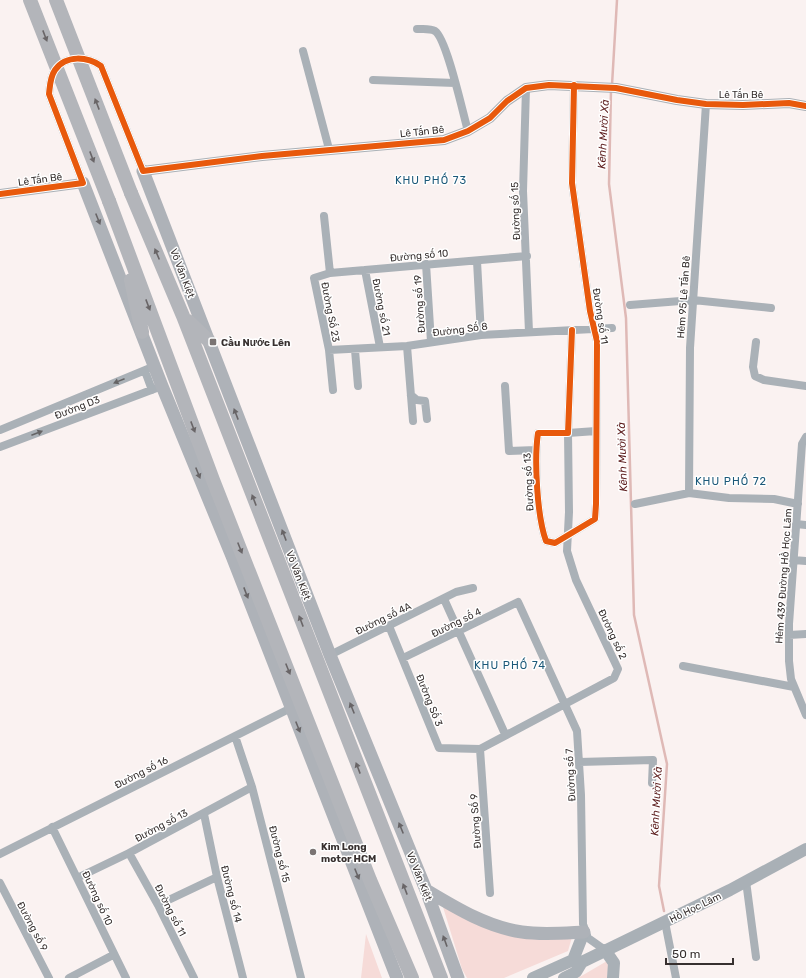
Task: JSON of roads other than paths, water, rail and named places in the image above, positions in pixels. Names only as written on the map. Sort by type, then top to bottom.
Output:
[{"type":"highway","points":[[30,0],[109,201],[213,480],[370,880],[412,978]]},
{"type":"highway","points":[[56,0],[78,58]]},
{"type":"highway","name":"Võ Văn Kiệt","points":[[78,58],[131,193],[183,316],[440,978]]},
{"type":"highway","points":[[119,229],[142,332]]},
{"type":"highway","points":[[183,316],[208,341]]},
{"type":"main road","name":"Võ Văn Kiệt","points":[[143,171],[330,654],[426,890],[458,978]]},
{"type":"main road","points":[[83,183],[142,332],[150,368],[157,388],[232,556],[397,978]]},
{"type":"main road","name":"Hồ Học Lãm","points":[[533,978],[605,950],[665,922],[746,882],[806,849]]},
{"type":"main road","points":[[426,890],[492,925],[522,932],[545,934],[584,932],[577,961]]},
{"type":"main road","points":[[605,950],[614,963],[613,978]]},
{"type":"main road","name":"Hồ Học Lãm","points":[[564,978],[576,972],[577,961]]},
{"type":"street","points":[[417,29],[430,29],[439,35],[455,83],[468,131]]},
{"type":"street","points":[[303,51],[329,149]]},
{"type":"street","points":[[83,183],[49,94],[51,80],[56,69],[65,62],[78,58],[93,60],[101,66],[143,171]]},
{"type":"street","points":[[373,80],[455,83]]},
{"type":"street","name":"Lê Tấn Bê","points":[[143,171],[199,163],[329,149],[444,140],[468,131],[490,118],[507,101],[526,88],[549,85],[616,88],[706,104],[743,105],[789,103],[806,106]]},
{"type":"street","name":"Đường số 11","points":[[569,537],[595,519],[597,341],[593,330],[572,183],[574,85]]},
{"type":"street","name":"Đường số 15","points":[[526,88],[523,192],[527,256],[529,332]]},
{"type":"street","name":"Hẻm 95 Lê Tấn Bê","points":[[689,493],[690,348],[706,104]]},
{"type":"street","name":"Lê Tấn Bê","points":[[0,194],[83,183]]},
{"type":"street","points":[[324,216],[330,273]]},
{"type":"street","name":"Đường số 10","points":[[314,278],[330,273],[527,256]]},
{"type":"street","points":[[477,261],[482,335]]},
{"type":"street","name":"Đường số 19","points":[[426,264],[431,342]]},
{"type":"street","name":"Đường số 21","points":[[365,270],[380,347]]},
{"type":"street","name":"Đường Số 23","points":[[314,278],[329,350],[333,390]]},
{"type":"street","points":[[630,305],[693,300],[771,308]]},
{"type":"street","name":"Đường Số 8","points":[[329,350],[355,350],[407,346],[482,335],[612,328]]},
{"type":"street","points":[[572,330],[568,433],[596,431]]},
{"type":"street","points":[[756,342],[753,367],[755,376],[764,380],[806,386]]},
{"type":"street","points":[[407,346],[413,421]]},
{"type":"street","points":[[355,350],[358,386]]},
{"type":"street","name":"Đường D3","points":[[0,430],[150,368]]},
{"type":"street","points":[[505,386],[508,451],[536,450]]},
{"type":"street","name":"Đường D3","points":[[0,447],[157,388]]},
{"type":"street","points":[[411,395],[417,400],[426,401],[427,419]]},
{"type":"street","name":"Đường số 13","points":[[568,433],[538,433],[536,450],[541,528],[546,541],[555,543],[569,537]]},
{"type":"street","name":"Đường số 2","points":[[480,749],[505,734],[614,678],[618,669],[576,580],[567,551],[569,537],[568,433]]},
{"type":"street","name":"Hẻm 439 Đường Hồ Học Lãm","points":[[806,436],[802,444],[789,635],[789,661],[794,687],[806,715]]},
{"type":"street","points":[[635,504],[689,493],[729,498],[774,499],[798,504]]},
{"type":"street","points":[[796,524],[806,525]]},
{"type":"street","points":[[793,560],[806,561]]},
{"type":"street","name":"Đường số 4A","points":[[330,654],[456,592],[473,588]]},
{"type":"street","points":[[444,599],[505,734]]},
{"type":"street","name":"Đường số 7","points":[[518,602],[578,731],[584,932]]},
{"type":"street","name":"Đường số 4","points":[[403,658],[518,602]]},
{"type":"street","name":"Đường Số 3","points":[[389,626],[439,748],[480,749]]},
{"type":"street","points":[[789,635],[806,634]]},
{"type":"street","points":[[683,666],[794,687]]},
{"type":"street","name":"Đường số 16","points":[[0,854],[291,708]]},
{"type":"street","name":"Đường số 15","points":[[235,736],[252,788],[301,978]]},
{"type":"street","name":"Đường Số 9","points":[[480,749],[490,893]]},
{"type":"street","points":[[579,762],[652,760],[652,783]]},
{"type":"street","name":"Đường số 13","points":[[78,878],[129,853],[252,788]]},
{"type":"street","name":"Đường số 14","points":[[204,814],[217,876],[243,978]]},
{"type":"street","name":"Đường số 10","points":[[52,827],[78,878],[113,955],[126,978]]},
{"type":"street","name":"Đường số 11","points":[[129,853],[158,905],[194,978]]},
{"type":"street","points":[[158,905],[217,876]]},
{"type":"street","points":[[746,882],[756,958]]},
{"type":"street","name":"Đường số 9","points":[[0,883],[49,978]]},
{"type":"street","points":[[665,922],[676,978]]},
{"type":"street","points":[[584,932],[588,938],[605,950]]},
{"type":"street","points":[[69,978],[113,955]]},
{"type":"waterway","name":"Kênh Mười Xà","points":[[612,85],[617,0]]},
{"type":"waterway","name":"Kênh Mười Xà","points":[[611,90],[609,184],[626,318],[634,615],[667,764],[659,886],[664,911]]},
{"type":"place","name":"Cầu Nước Lên","points":[[213,342]]},
{"type":"place","name":"Kim Long motor HCM","points":[[313,852]]},
{"type":"district","name":"KHU PHỐ 73","points":[[431,180]]},
{"type":"district","name":"KHU PHỐ 72","points":[[731,481]]},
{"type":"district","name":"KHU PHỐ 74","points":[[510,665]]}]
